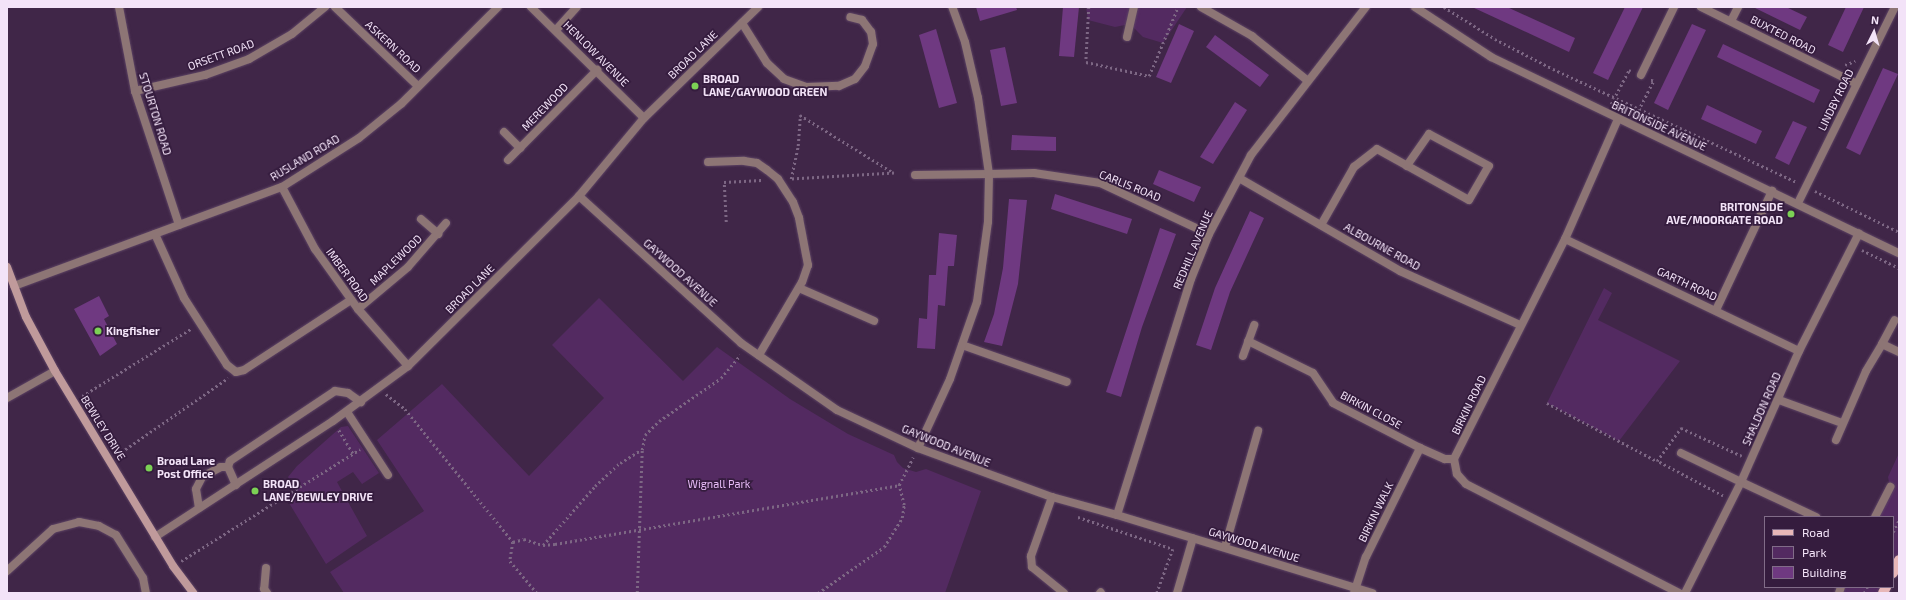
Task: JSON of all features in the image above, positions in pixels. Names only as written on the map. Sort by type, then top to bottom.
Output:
[{"type":"main road","points":[[1894,571],[1899,560]]},
{"type":"street","name":"STOURTON ROAD","points":[[119,7],[135,91],[179,225]]},
{"type":"street","name":"ORSETT ROAD","points":[[135,91],[205,75],[249,59],[292,34],[325,7]]},
{"type":"street","name":"ASKERN ROAD","points":[[334,7],[418,86]]},
{"type":"street","name":"RUSLAND ROAD","points":[[14,286],[282,187],[359,138],[402,103],[498,7]]},
{"type":"street","name":"HENLOW AVENUE","points":[[532,7],[644,118]]},
{"type":"street","points":[[556,30],[577,7]]},
{"type":"street","name":"BROAD LANE","points":[[155,536],[333,422],[362,402],[408,366],[579,196],[644,118],[758,7]]},
{"type":"street","points":[[918,448],[950,379],[977,302],[988,222],[989,174],[978,98],[965,42],[952,7]]},
{"type":"street","points":[[1127,37],[1134,7]]},
{"type":"street","points":[[1201,7],[1252,36],[1307,80]]},
{"type":"street","name":"REDHILL AVENUE","points":[[1117,515],[1188,287],[1209,234],[1251,155],[1307,80],[1366,7]]},
{"type":"street","name":"BRITONSIDE AVENUE","points":[[1415,7],[1492,57],[1618,119],[1899,252]]},
{"type":"street","points":[[1641,75],[1674,7]]},
{"type":"street","name":"BUXTED ROAD","points":[[1701,7],[1855,83]]},
{"type":"street","points":[[1731,21],[1738,7]]},
{"type":"street","name":"LINDBY ROAD","points":[[1798,203],[1855,83],[1895,7]]},
{"type":"street","points":[[742,23],[763,58],[784,79],[806,87],[839,86],[855,79],[865,66],[873,44],[871,32],[862,20],[850,17]]},
{"type":"street","name":"MEREWOOD","points":[[508,160],[596,70]]},
{"type":"street","name":"BIRKIN ROAD","points":[[1454,459],[1520,325],[1565,239],[1618,119]]},
{"type":"street","points":[[504,132],[520,148]]},
{"type":"street","points":[[1321,225],[1354,167],[1377,149],[1407,166],[1469,200],[1489,166],[1429,134],[1407,166]]},
{"type":"street","points":[[708,162],[757,163],[778,179],[793,202],[800,225],[808,265],[799,288],[759,355]]},
{"type":"street","name":"CARLIS ROAD","points":[[916,175],[1034,173],[1100,183],[1209,234]]},
{"type":"street","name":"ALBOURNE ROAD","points":[[1239,178],[1400,271],[1520,325]]},
{"type":"street","name":"IMBER ROAD","points":[[282,187],[314,249],[358,309],[408,366]]},
{"type":"street","points":[[1716,310],[1772,191]]},
{"type":"street","name":"GAYWOOD AVENUE","points":[[579,196],[747,347],[837,410],[918,448],[1052,497],[1225,547],[1354,590],[1372,593]]},
{"type":"street","points":[[421,219],[438,234]]},
{"type":"street","name":"MAPLEWOOD","points":[[358,309],[408,267],[446,223]]},
{"type":"street","points":[[155,234],[174,279],[200,324],[227,365],[236,372],[244,370],[351,300]]},
{"type":"street","name":"SHALDON ROAD","points":[[1685,593],[1741,482],[1779,400],[1799,351],[1859,234]]},
{"type":"street","name":"GARTH ROAD","points":[[1565,239],[1799,351]]},
{"type":"street","name":"BEWLEY DRIVE","points":[[7,267],[26,317],[55,371],[173,566],[193,593]]},
{"type":"street","points":[[799,288],[874,320]]},
{"type":"street","points":[[1836,440],[1842,423],[1866,371],[1895,320]]},
{"type":"street","points":[[1243,356],[1254,325]]},
{"type":"street","name":"BIRKIN CLOSE","points":[[1248,341],[1313,373],[1333,403],[1420,448],[1445,459],[1454,459]]},
{"type":"street","points":[[1882,344],[1899,352]]},
{"type":"street","points":[[962,345],[1067,382]]},
{"type":"street","points":[[7,398],[55,371]]},
{"type":"street","points":[[236,485],[228,467],[230,461],[335,390],[348,393],[362,402]]},
{"type":"street","points":[[1779,400],[1842,423]]},
{"type":"street","points":[[347,412],[367,445],[388,475]]},
{"type":"street","points":[[1225,547],[1258,431]]},
{"type":"street","name":"BIRKIN WALK","points":[[1354,590],[1366,557],[1420,448]]},
{"type":"street","points":[[1681,453],[1814,516]]},
{"type":"street","points":[[1454,459],[1457,474],[1466,484],[1678,593]]},
{"type":"street","points":[[199,508],[196,488],[202,477],[221,467],[228,467]]},
{"type":"street","points":[[1876,516],[1890,487]]},
{"type":"street","points":[[1052,497],[1031,556],[1032,567],[1064,593]]},
{"type":"street","points":[[7,571],[52,529],[79,522],[99,526],[116,535],[143,578],[146,593]]},
{"type":"street","points":[[1176,593],[1193,538]]},
{"type":"street","points":[[264,592],[266,568]]},
{"type":"path","points":[[1444,7],[1495,39],[1614,98],[1806,186],[1899,232]]},
{"type":"path","points":[[1837,62],[1844,66],[1855,61],[1858,55]]},
{"type":"path","points":[[1606,113],[1629,70],[1641,75],[1653,81],[1632,125]]},
{"type":"path","points":[[726,222],[724,182],[790,179],[894,173],[800,115],[798,146],[790,179]]},
{"type":"path","points":[[1853,246],[1899,268]]},
{"type":"path","points":[[74,401],[200,324]]},
{"type":"path","points":[[638,593],[642,450],[645,435],[659,420],[721,378],[747,347]]},
{"type":"path","points":[[110,460],[236,372]]},
{"type":"path","points":[[380,388],[405,409],[513,542],[510,561],[537,593]]},
{"type":"path","points":[[1548,403],[1657,461]]},
{"type":"path","points":[[333,422],[353,453]]},
{"type":"path","points":[[173,566],[367,445]]},
{"type":"path","points":[[818,593],[884,548],[902,518],[904,505],[899,485],[918,448]]},
{"type":"path","points":[[543,545],[595,486],[620,463],[642,450]]},
{"type":"path","points":[[513,542],[530,540],[543,545],[639,531],[899,485]]},
{"type":"path","points":[[1071,515],[1174,549],[1157,593]]},
{"type":"path","points":[[1894,530],[1899,520]]},
{"type":"green space","points":[[1086,7],[1187,7],[1163,43],[1143,37],[1130,24],[1115,27],[1088,20]]},
{"type":"green space","points":[[1604,288],[1612,293],[1598,320],[1680,361],[1619,441],[1547,403]]},
{"type":"green space","name":"Wignall Park","points":[[599,298],[683,381],[717,347],[790,399],[848,434],[894,455],[897,462],[903,468],[916,472],[926,469],[981,491],[945,593],[344,593],[330,572],[424,511],[377,440],[442,384],[529,476],[604,398],[552,345]]},
{"type":"green space","points":[[348,426],[379,473],[362,484],[353,472],[337,482],[367,536],[326,564],[286,498],[296,491],[288,477],[297,466],[341,427]]},
{"type":"green space","points":[[1899,453],[1899,560],[1894,571],[1894,516],[1876,516],[1890,487],[1888,477]]},
{"type":"green space","points":[[1841,588],[1885,588],[1882,593],[1839,593]]},
{"type":"building","points":[[976,7],[1016,7],[1017,10],[980,21]]},
{"type":"building","points":[[1063,7],[1079,7],[1074,57],[1059,56]]},
{"type":"building","points":[[1472,7],[1507,7],[1575,38],[1569,52]]},
{"type":"building","points":[[1625,7],[1643,7],[1608,80],[1593,73]]},
{"type":"building","points":[[1753,7],[1786,7],[1807,17],[1800,30]]},
{"type":"building","points":[[1846,7],[1864,7],[1843,52],[1828,45]]},
{"type":"building","points":[[1179,24],[1194,31],[1171,83],[1156,77]]},
{"type":"building","points":[[1692,24],[1706,30],[1668,110],[1654,103]]},
{"type":"building","points":[[936,29],[957,103],[939,108],[919,35]]},
{"type":"building","points":[[1215,35],[1269,75],[1260,87],[1206,47]]},
{"type":"building","points":[[1723,44],[1820,90],[1814,103],[1717,57]]},
{"type":"building","points":[[1005,47],[1017,103],[1001,106],[990,50]]},
{"type":"building","points":[[1883,68],[1898,74],[1860,155],[1846,148]]},
{"type":"building","points":[[1235,102],[1247,110],[1213,164],[1200,157]]},
{"type":"building","points":[[1707,105],[1762,131],[1756,144],[1701,119]]},
{"type":"building","points":[[1793,121],[1807,127],[1789,165],[1775,158]]},
{"type":"building","points":[[1012,135],[1056,137],[1056,151],[1011,150]]},
{"type":"building","points":[[1159,170],[1201,187],[1194,202],[1153,184]]},
{"type":"building","points":[[1055,194],[1132,219],[1127,234],[1051,209]]},
{"type":"building","points":[[1009,199],[1027,200],[1018,284],[1002,346],[984,342],[994,314],[1003,268]]},
{"type":"building","points":[[1250,211],[1264,218],[1230,292],[1211,350],[1196,345],[1215,288]]},
{"type":"building","points":[[1160,228],[1176,234],[1142,327],[1121,397],[1106,392]]},
{"type":"building","points":[[939,233],[957,235],[954,266],[948,266],[945,306],[938,305],[935,349],[917,348],[919,318],[927,319],[929,275],[936,275]]},
{"type":"building","name":"Kingfisher","points":[[99,296],[109,316],[104,319],[117,344],[100,356],[74,309]]},
{"type":"place","name":"BROAD LANE/GAYWOOD GREEN","points":[[695,86]]},
{"type":"place","name":"BRITONSIDE AVE/MOORGATE ROAD","points":[[1791,214]]},
{"type":"place","name":"Kingfisher","points":[[98,331]]},
{"type":"place","name":"Broad Lane Post Office","points":[[149,468]]},
{"type":"place","name":"BROAD LANE/BEWLEY DRIVE","points":[[255,491]]}]
